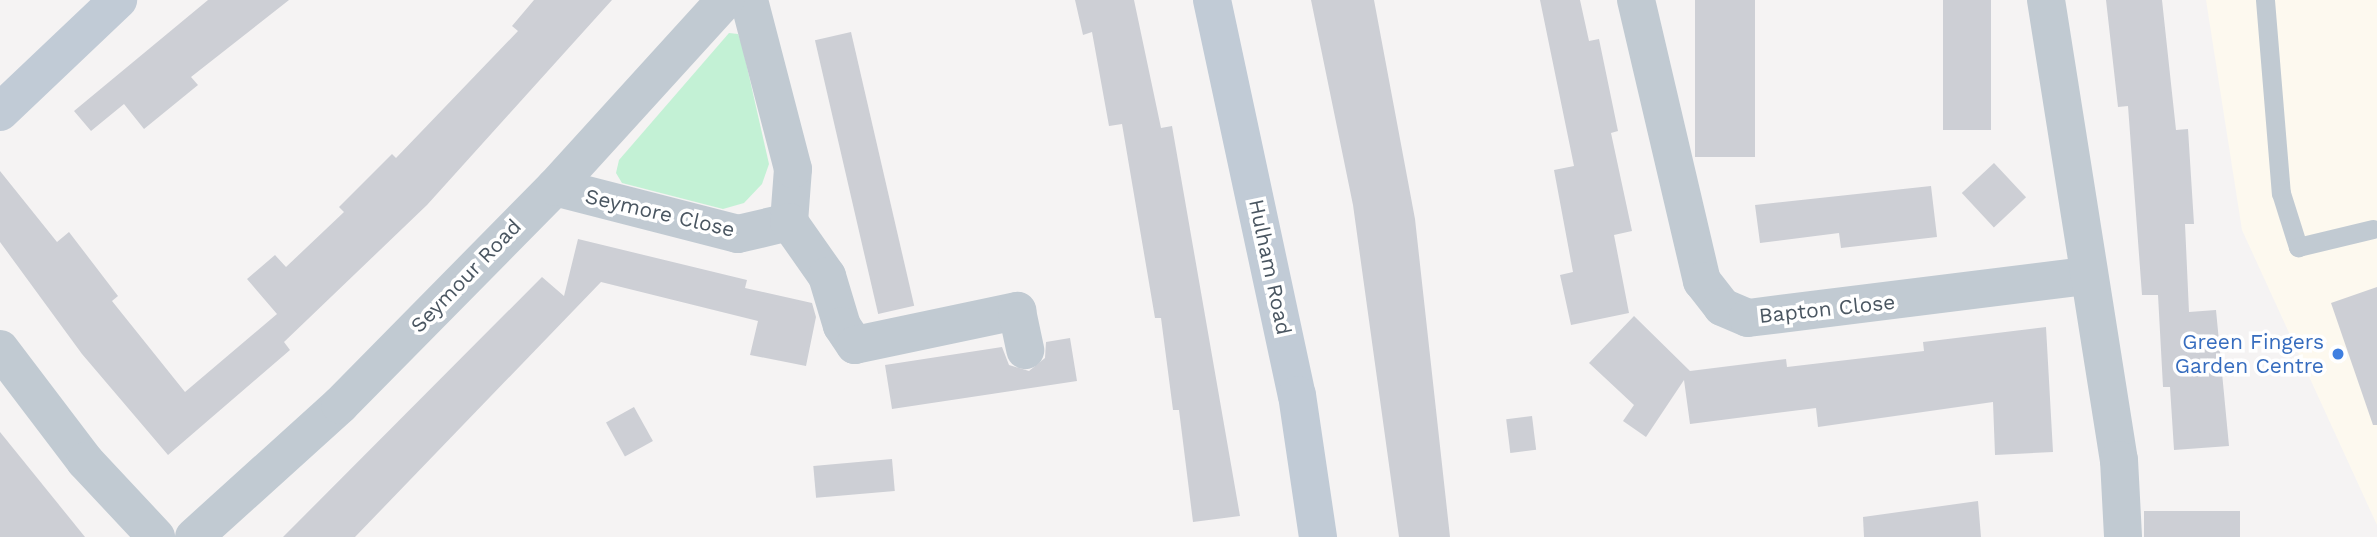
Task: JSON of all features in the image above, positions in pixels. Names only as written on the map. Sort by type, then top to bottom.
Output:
[{"type":"street","points":[[0,112],[118,0]]},
{"type":"street","name":"Seymour Road","points":[[194,537],[340,405],[555,187],[725,0]]},
{"type":"street","points":[[750,0],[793,169],[789,222],[827,276],[842,326],[855,345],[1017,312],[1025,350]]},
{"type":"street","name":"Hulham Road","points":[[1212,0],[1297,395],[1318,537]]},
{"type":"street","name":"Bapton Close","points":[[1636,0],[1702,281],[1722,307],[1748,318],[2086,276]]},
{"type":"street","points":[[2046,0],[2086,276],[2119,460],[2123,537]]},
{"type":"street","name":"Seymore Close","points":[[555,187],[738,234],[789,222]]},
{"type":"street","points":[[0,349],[85,461],[156,537]]},
{"type":"lane","points":[[2264,0],[2281,193],[2298,247],[2373,229]]},
{"type":"shaded area","name":"Green Fingers Garden Centre","points":[[2206,0],[2377,0],[2377,525],[2242,230]]},
{"type":"green space","points":[[729,33],[738,34],[742,45],[769,164],[762,184],[744,203],[723,209],[622,183],[616,173],[619,160]]},
{"type":"building","points":[[208,0],[289,0],[191,77],[198,85],[144,129],[124,104],[91,131],[74,111]]},
{"type":"building","points":[[534,0],[612,0],[427,205],[284,342],[290,350],[168,455],[82,354],[0,242],[0,171],[57,242],[69,232],[118,296],[112,301],[185,392],[277,314],[247,279],[275,255],[286,267],[344,212],[339,207],[392,154],[396,158],[518,31],[512,26]]},
{"type":"building","points":[[1075,0],[1134,0],[1161,128],[1172,126],[1240,516],[1193,522],[1179,410],[1173,410],[1161,318],[1155,318],[1122,124],[1109,126],[1092,32],[1083,35]]},
{"type":"building","points":[[1311,0],[1374,0],[1415,219],[1450,537],[1399,537],[1353,205]]},
{"type":"building","points":[[1540,0],[1580,0],[1589,41],[1599,39],[1618,131],[1611,133],[1632,231],[1614,235],[1629,313],[1571,325],[1560,275],[1573,272],[1554,170],[1574,166]]},
{"type":"building","points":[[1695,0],[1755,0],[1755,157],[1695,157]]},
{"type":"building","points":[[1943,0],[1991,0],[1991,130],[1943,130]]},
{"type":"building","points":[[2106,0],[2162,0],[2176,130],[2188,129],[2194,224],[2185,224],[2189,312],[2216,310],[2229,446],[2174,450],[2170,387],[2163,387],[2158,295],[2142,295],[2128,106],[2118,107]]},
{"type":"building","points":[[851,32],[914,306],[878,314],[815,40]]},
{"type":"building","points":[[1994,163],[2026,197],[1994,227],[1962,193]]},
{"type":"building","points":[[1931,186],[1937,237],[1841,248],[1839,233],[1760,243],[1755,205]]},
{"type":"building","points":[[578,239],[747,280],[745,288],[812,303],[816,317],[806,366],[750,355],[758,321],[601,282],[355,537],[283,537],[542,277],[564,296]]},
{"type":"building","points":[[2377,287],[2377,425],[2373,425],[2331,303]]},
{"type":"building","points":[[1634,316],[1690,371],[1786,359],[1787,367],[1924,351],[1923,342],[2046,327],[2053,452],[1995,455],[1993,402],[1818,427],[1816,408],[1690,424],[1684,380],[1646,437],[1623,421],[1634,405],[1589,363]]},
{"type":"building","points":[[1070,338],[1077,381],[892,409],[885,365],[1002,347],[1009,365],[1029,371],[1045,358],[1046,342]]},
{"type":"building","points":[[634,407],[653,441],[625,457],[606,423]]},
{"type":"building","points":[[1532,416],[1536,450],[1510,453],[1506,419]]},
{"type":"building","points":[[0,432],[85,537],[0,537]]},
{"type":"building","points":[[892,459],[895,491],[816,498],[813,466]]},
{"type":"building","points":[[1978,501],[1981,537],[1864,537],[1863,517]]},
{"type":"building","points":[[2144,511],[2240,511],[2240,537],[2144,537]]},
{"type":"place","name":"Green Fingers Garden Centre","points":[[2338,354]]}]
